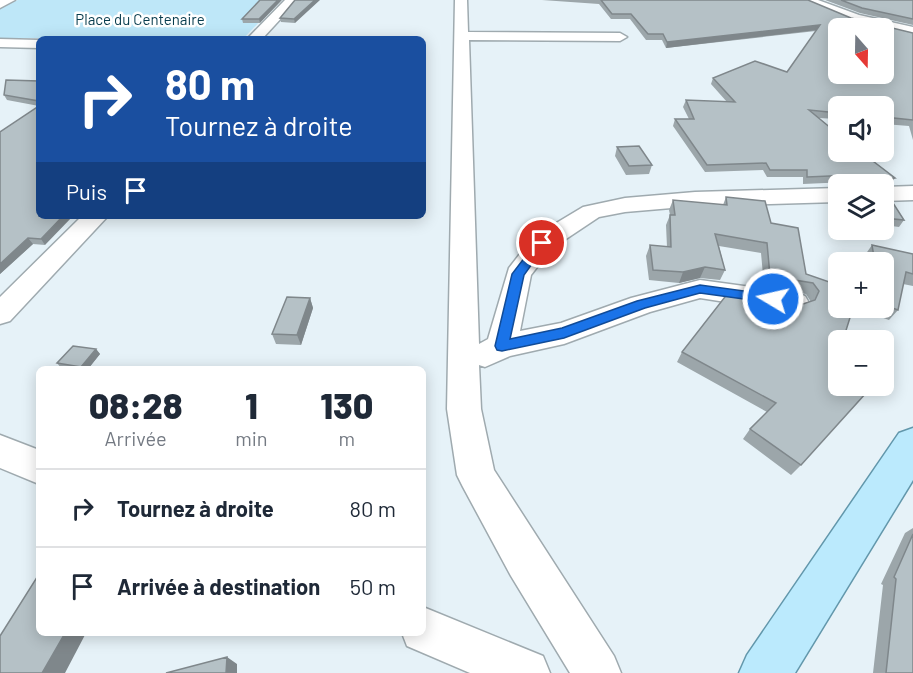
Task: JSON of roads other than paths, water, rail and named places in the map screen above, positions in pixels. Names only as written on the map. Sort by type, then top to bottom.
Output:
[{"type":"main road","points":[[765,673],[913,445]]},
{"type":"street","points":[[0,4],[9,0]]},
{"type":"street","points":[[257,36],[292,0]]},
{"type":"street","points":[[461,0],[464,409],[476,475],[526,561],[597,673]]},
{"type":"street","points":[[805,0],[854,18],[913,32]]},
{"type":"street","points":[[463,36],[620,37]]},
{"type":"street","points":[[0,43],[36,44]]},
{"type":"street","points":[[894,194],[913,194]]},
{"type":"street","points":[[502,346],[518,274],[542,243],[591,212],[625,205],[694,199],[828,195]]},
{"type":"street","points":[[0,314],[67,249],[93,219]]},
{"type":"street","points":[[463,365],[502,346],[564,333],[641,305],[700,289],[795,303]]},
{"type":"street","points":[[0,451],[36,466]]},
{"type":"street","points":[[426,631],[526,673]]},
{"type":"park label","name":"Place du Centenaire","points":[[140,20]]}]
